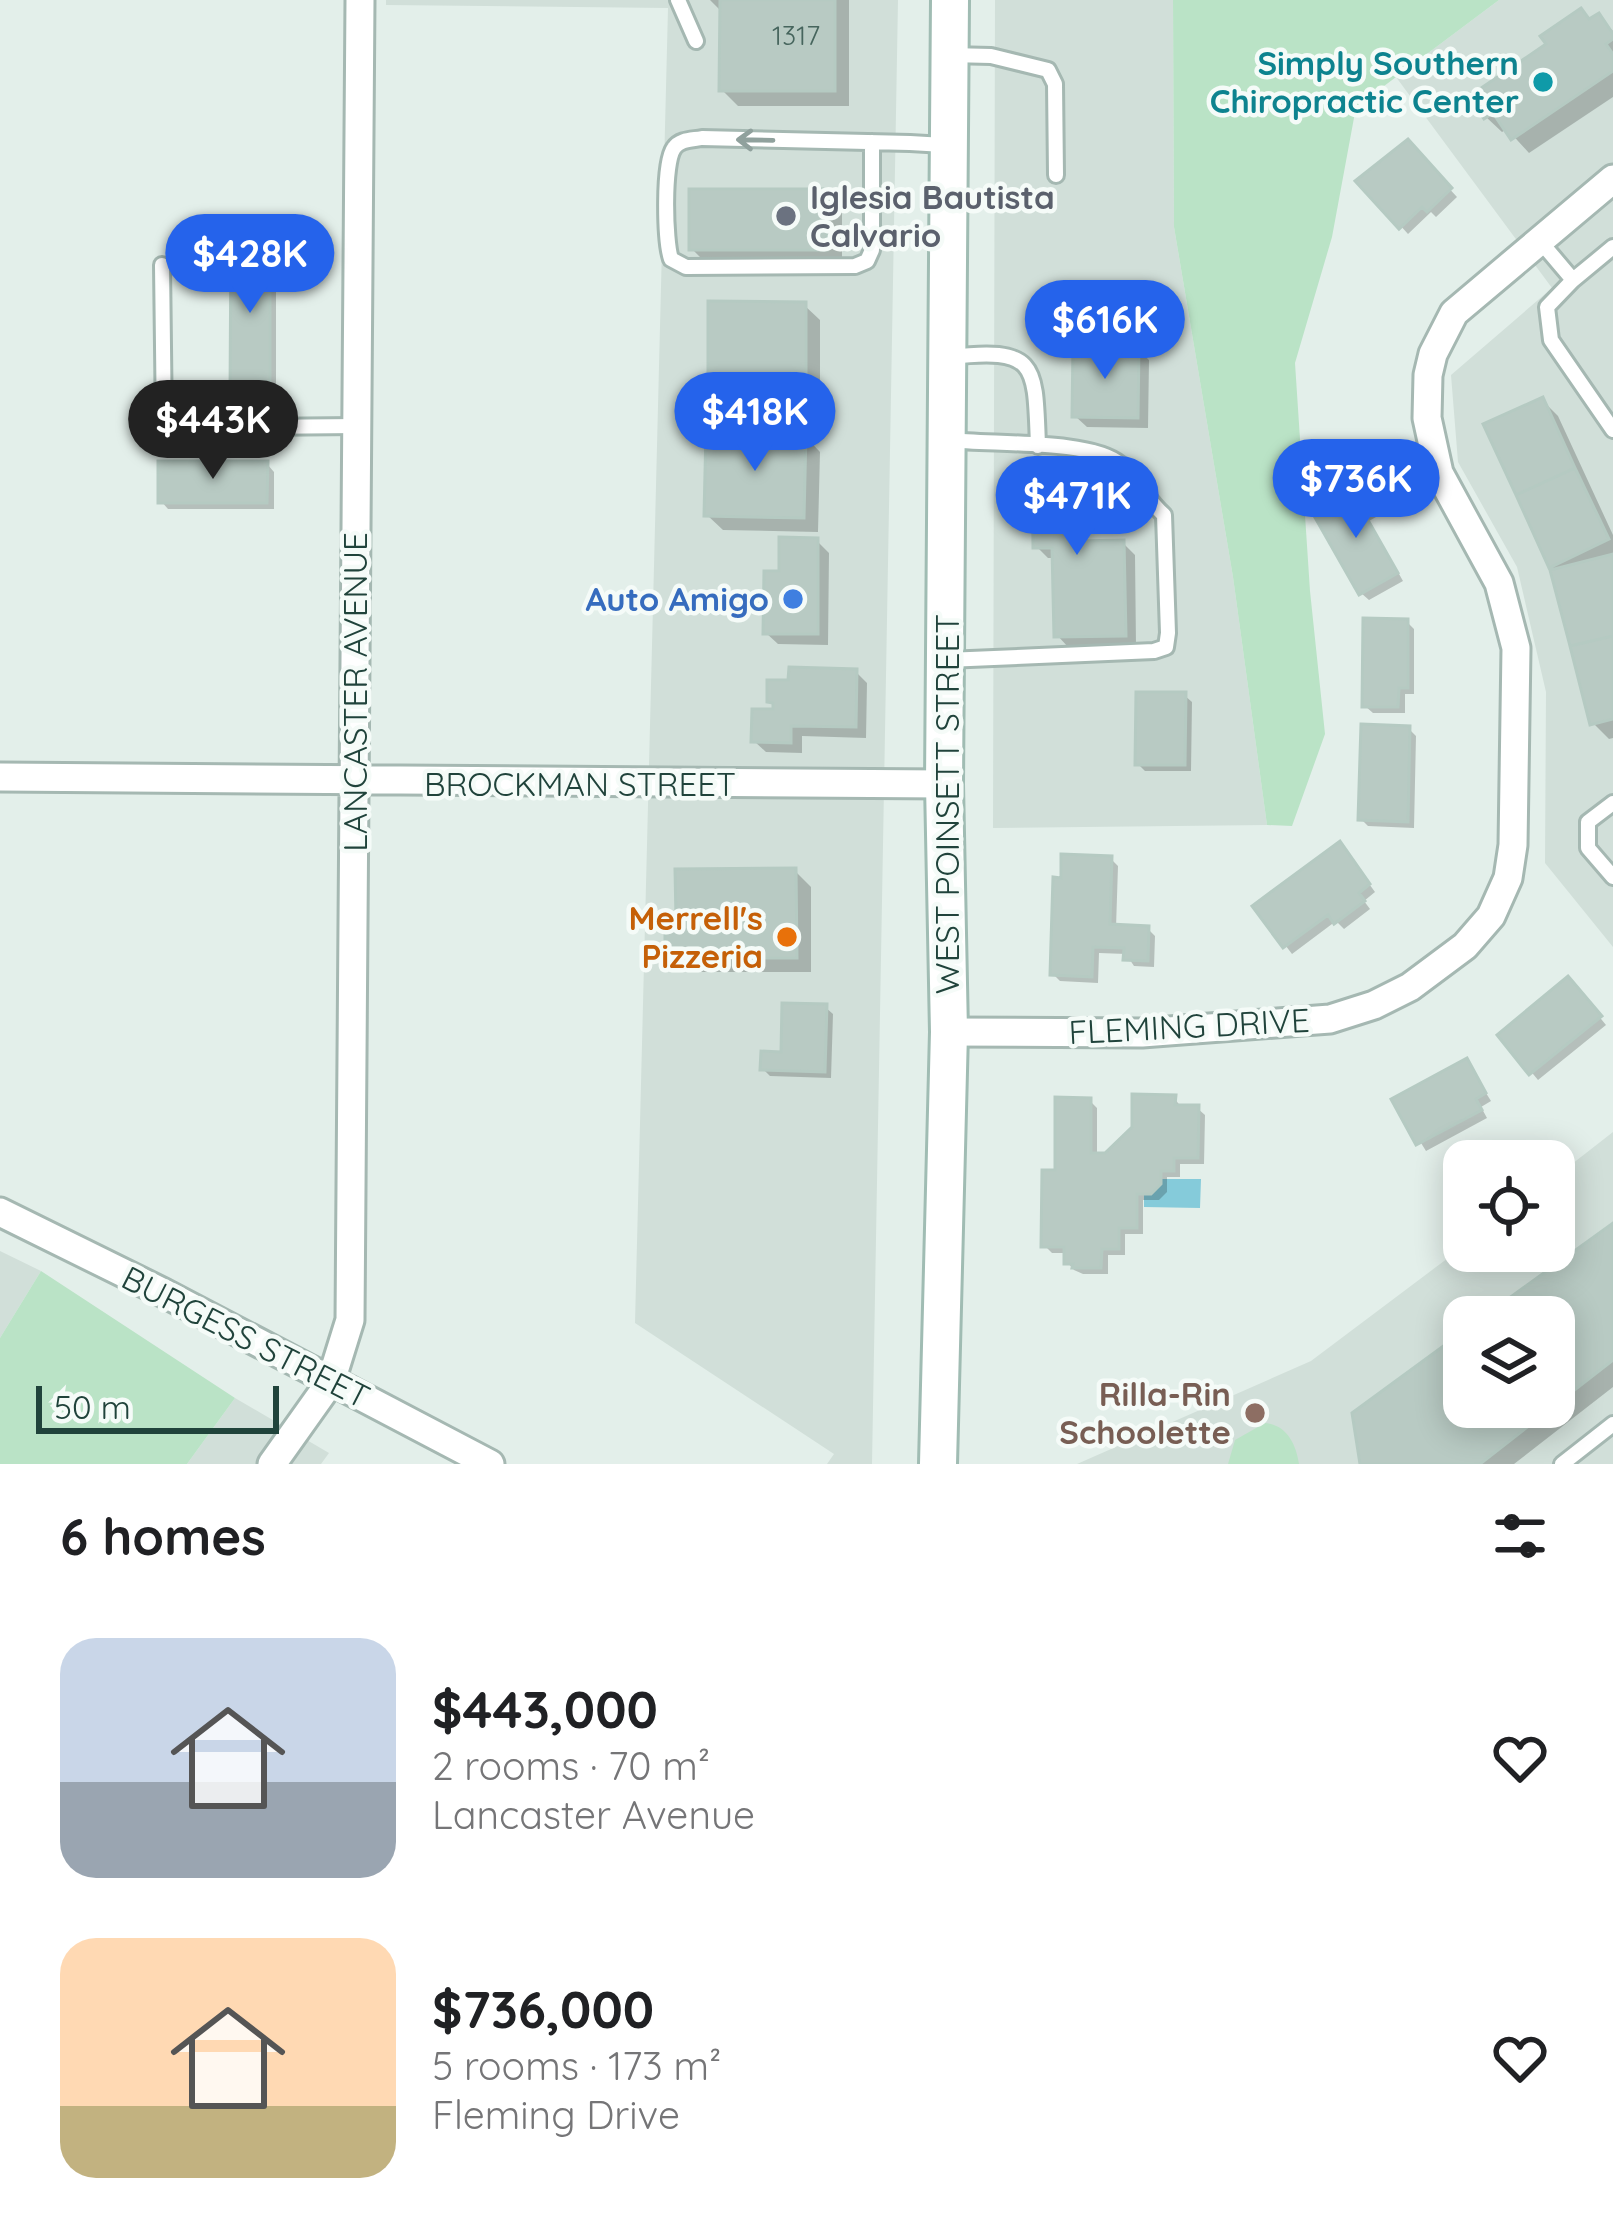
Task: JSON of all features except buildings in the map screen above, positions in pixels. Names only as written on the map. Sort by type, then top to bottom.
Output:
[{"type":"main road","name":"WEST POINSETT STREET","points":[[938,1464],[949,1032],[944,784],[950,0]]},
{"type":"street","name":"LANCASTER AVENUE","points":[[272,1464],[331,1381],[350,1320],[360,0]]},
{"type":"street","name":"FLEMING DRIVE","points":[[949,1032],[1142,1033],[1330,1019],[1410,987],[1465,946],[1491,916],[1508,878],[1514,844],[1516,648],[1499,583],[1439,473],[1426,418],[1428,375],[1445,324],[1613,179]]},
{"type":"street","name":"BROCKMAN STREET","points":[[0,777],[944,784]]},
{"type":"street","name":"BURGESS STREET","points":[[0,1212],[490,1464]]},
{"type":"lane","points":[[678,0],[696,41]]},
{"type":"lane","points":[[950,55],[992,56],[1048,70],[1055,84],[1056,175]]},
{"type":"lane","points":[[872,142],[872,250],[868,261],[855,266],[686,267],[671,259],[668,165],[672,150],[682,141],[702,138],[872,142],[949,145]]},
{"type":"lane","points":[[1540,241],[1573,280]]},
{"type":"lane","points":[[1613,247],[1547,307],[1551,340],[1613,430]]},
{"type":"lane","points":[[162,265],[164,428],[357,426]]},
{"type":"lane","points":[[948,357],[1005,353],[1026,366],[1036,391],[1037,446]]},
{"type":"lane","points":[[946,660],[1166,647],[1164,515],[1119,462],[1077,447],[947,440]]},
{"type":"lane","points":[[1613,803],[1588,822],[1588,848],[1613,877]]},
{"type":"lane","points":[[1562,1464],[1613,1424]]},
{"type":"shaded area","points":[[386,0],[898,0],[872,1464],[827,1464],[834,1454],[635,1323],[668,8],[386,5]]},
{"type":"shaded area","points":[[995,0],[1173,0],[1174,227],[1233,577],[1267,825],[993,828]]},
{"type":"shaded area","points":[[1499,0],[1613,0],[1613,947],[1545,863],[1546,692],[1517,567],[1458,462],[1451,375],[1552,288],[1396,77]]},
{"type":"shaded area","points":[[1613,1132],[1613,1464],[1077,1464],[1311,1361],[1443,1262],[1443,1272],[1575,1272],[1575,1162]]},
{"type":"shaded area","points":[[0,1251],[41,1271],[0,1338]]},
{"type":"shaded area","points":[[235,1398],[329,1453],[321,1464],[187,1464]]},
{"type":"green space","points":[[1173,0],[1499,0],[1356,107],[1332,237],[1295,363],[1325,734],[1292,826],[1267,825],[1233,577],[1174,227]]},
{"type":"green space","points":[[41,1271],[235,1398],[187,1464],[0,1464],[0,1338]]},
{"type":"green space","points":[[1265,1423],[1289,1436],[1299,1464],[1228,1464],[1235,1440]]},
{"type":"water","points":[[1161,1179],[1201,1179],[1200,1208],[1144,1207],[1144,1194],[1151,1194]]},
{"type":"place","name":"Simply Southern Chiropractic Center","points":[[1543,82]]},
{"type":"place","name":"Iglesia Bautista Calvario","points":[[786,216]]},
{"type":"place","name":"Auto Amigo","points":[[793,599]]},
{"type":"place","name":"Merrell's Pizzeria","points":[[787,937]]},
{"type":"place","name":"Rilla-Rin Schoolette","points":[[1255,1413]]}]
